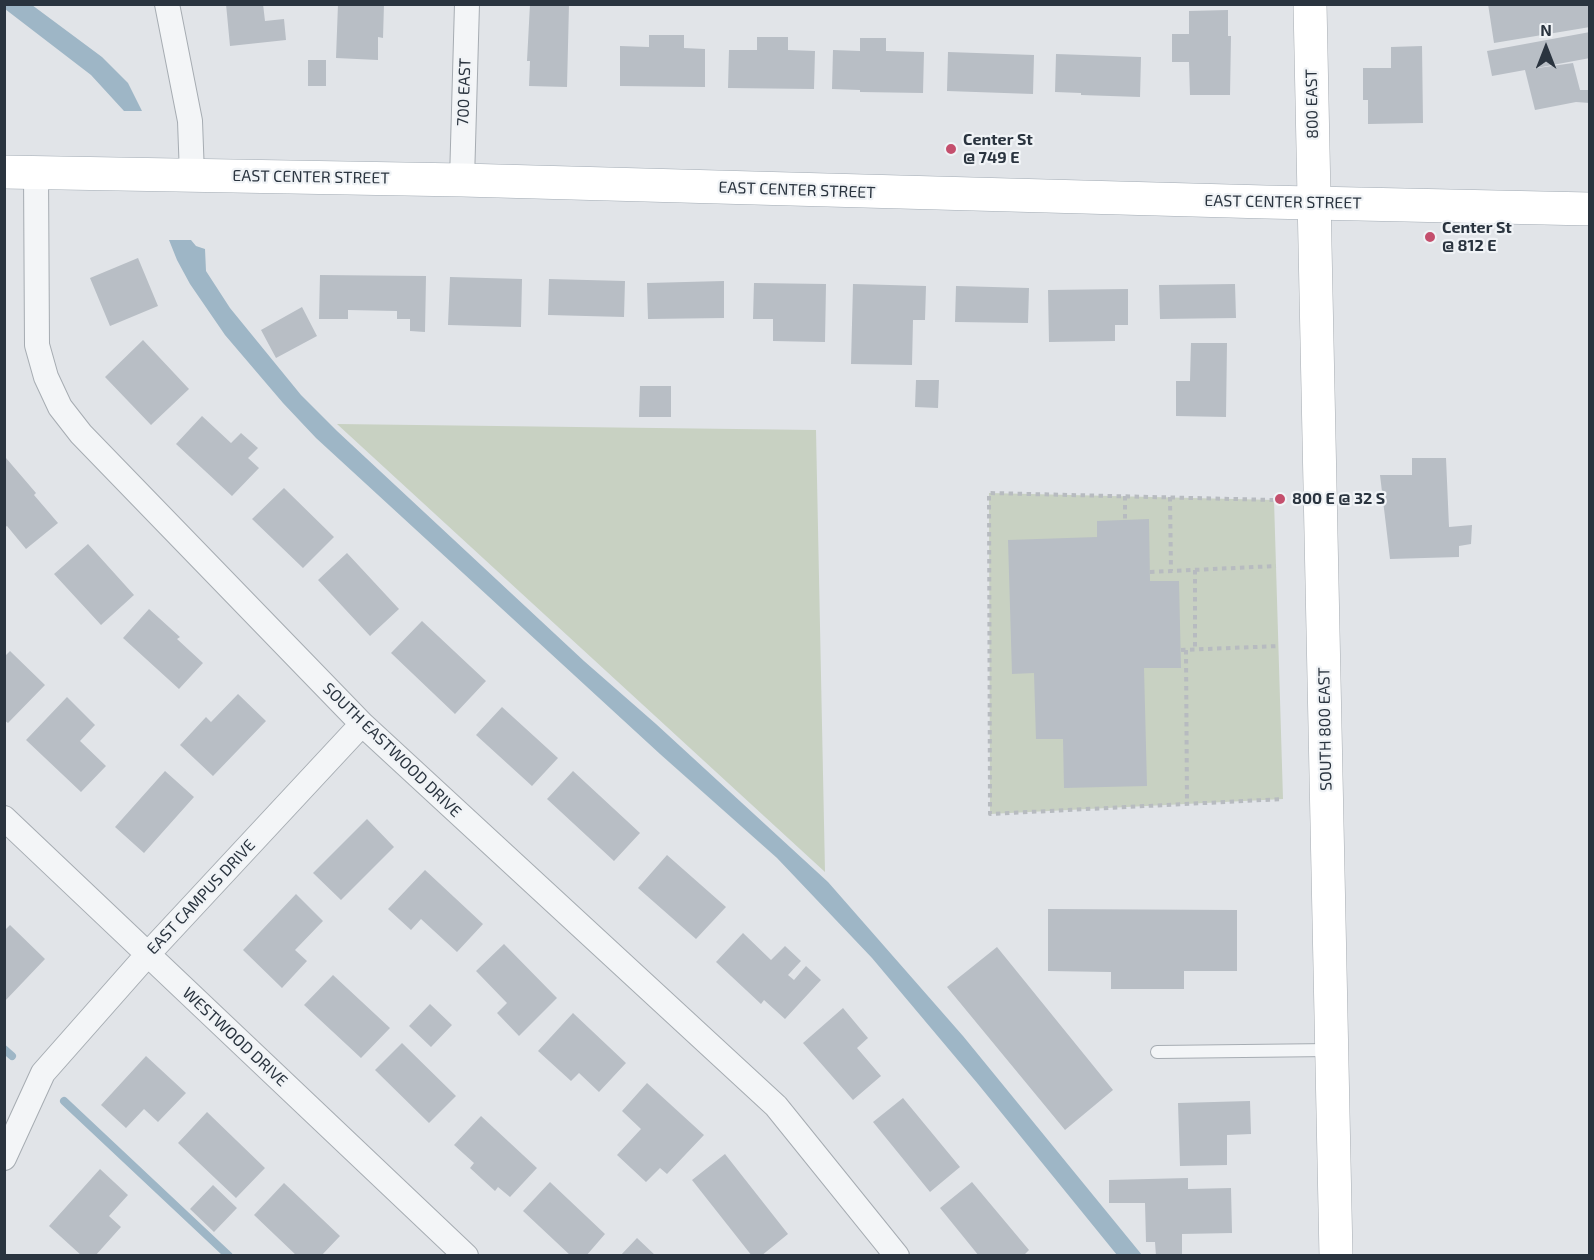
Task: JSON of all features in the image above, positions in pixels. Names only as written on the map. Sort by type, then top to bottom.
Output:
[{"type":"main road","name":"800 EAST","points":[[1310,4],[1314,203]]},
{"type":"main road","name":"EAST CENTER STREET","points":[[4,172],[462,180],[1590,209]]},
{"type":"main road","name":"SOUTH 800 EAST","points":[[1314,203],[1336,1256]]},
{"type":"street","points":[[167,4],[190,121],[192,175]]},
{"type":"street","name":"700 EAST","points":[[462,180],[467,4]]},
{"type":"street","name":"SOUTH EASTWOOD DRIVE","points":[[36,172],[38,345],[46,377],[60,407],[81,434],[362,724],[776,1106],[897,1256]]},
{"type":"street","name":"EAST CAMPUS DRIVE","points":[[4,1158],[43,1073],[148,954],[362,724]]},
{"type":"street","name":"WESTWOOD DRIVE","points":[[4,818],[466,1256]]},
{"type":"lane","points":[[1157,1052],[1332,1050]]},
{"type":"path","points":[[1274,500],[989,493],[990,814],[1283,799]]},
{"type":"path","points":[[1125,496],[1125,520]]},
{"type":"path","points":[[1170,497],[1171,571]]},
{"type":"path","points":[[1150,572],[1276,566]]},
{"type":"path","points":[[1195,570],[1195,650]]},
{"type":"path","points":[[1181,650],[1279,646]]},
{"type":"path","points":[[1186,650],[1187,804]]},
{"type":"green space","points":[[337,424],[816,430],[825,872]]},
{"type":"green space","points":[[989,493],[1274,500],[1283,799],[990,814]]},
{"type":"water","points":[[4,5],[32,5],[102,57],[128,83],[142,111],[124,111],[91,75],[5,9]]},
{"type":"water","points":[[169,240],[191,240],[196,246],[205,249],[206,271],[230,308],[301,395],[337,431],[584,661],[828,882],[963,1036],[1142,1255],[1117,1255],[872,958],[777,858],[660,754],[316,438],[225,335],[190,284]]},
{"type":"building","points":[[226,4],[263,4],[265,21],[284,19],[286,40],[230,46]]},
{"type":"building","points":[[338,4],[384,4],[383,38],[378,37],[378,60],[336,58]]},
{"type":"building","points":[[530,4],[569,4],[567,87],[529,86],[530,61],[527,61]]},
{"type":"building","points":[[1488,4],[1590,4],[1590,27],[1494,43]]},
{"type":"building","points":[[1228,10],[1228,36],[1231,36],[1230,95],[1190,95],[1189,62],[1172,62],[1172,34],[1189,34],[1189,11]]},
{"type":"building","points":[[1590,32],[1590,58],[1531,69],[1573,63],[1580,90],[1590,90],[1590,103],[1576,102],[1535,110],[1525,70],[1492,76],[1487,51]]},
{"type":"building","points":[[649,35],[684,35],[684,48],[705,49],[705,87],[620,86],[620,46],[649,47]]},
{"type":"building","points":[[757,37],[788,37],[788,50],[815,51],[814,89],[728,88],[729,50],[757,50]]},
{"type":"building","points":[[860,38],[886,38],[886,51],[924,52],[923,93],[832,89],[833,50],[860,51]]},
{"type":"building","points":[[1422,46],[1423,123],[1368,124],[1368,100],[1363,100],[1363,68],[1391,68],[1391,47]]},
{"type":"building","points":[[948,52],[1034,55],[1033,94],[947,91]]},
{"type":"building","points":[[1056,54],[1141,57],[1140,97],[1055,92]]},
{"type":"building","points":[[308,60],[326,60],[326,86],[308,86]]},
{"type":"building","points":[[138,258],[158,306],[110,326],[90,278]]},
{"type":"building","points":[[320,275],[426,276],[425,332],[410,331],[410,319],[397,319],[397,311],[348,310],[348,319],[319,319]]},
{"type":"building","points":[[450,277],[522,279],[521,327],[448,325]]},
{"type":"building","points":[[549,279],[625,281],[624,317],[548,315]]},
{"type":"building","points":[[724,281],[724,318],[648,319],[647,283]]},
{"type":"building","points":[[754,283],[826,284],[825,342],[773,341],[773,319],[753,319]]},
{"type":"building","points":[[853,284],[926,286],[925,320],[913,320],[912,365],[851,364]]},
{"type":"building","points":[[1235,284],[1236,318],[1160,319],[1159,285]]},
{"type":"building","points":[[956,286],[1029,288],[1028,323],[955,322]]},
{"type":"building","points":[[1128,289],[1128,325],[1115,325],[1115,341],[1049,342],[1048,290]]},
{"type":"building","points":[[302,307],[317,336],[276,358],[261,330]]},
{"type":"building","points":[[143,340],[189,389],[151,425],[105,377]]},
{"type":"building","points":[[1191,343],[1227,343],[1226,417],[1176,416],[1176,381],[1190,381]]},
{"type":"building","points":[[916,380],[939,380],[938,408],[915,407]]},
{"type":"building","points":[[640,386],[671,386],[671,417],[639,417]]},
{"type":"building","points":[[202,416],[231,443],[241,433],[258,448],[248,458],[259,468],[232,496],[176,444]]},
{"type":"building","points":[[6,458],[58,523],[26,549],[7,526],[4,528],[4,460]]},
{"type":"building","points":[[1412,458],[1446,458],[1449,527],[1472,525],[1471,544],[1459,546],[1459,557],[1390,559],[1380,475],[1412,475]]},
{"type":"building","points":[[284,488],[334,537],[303,568],[252,519]]},
{"type":"building","points":[[1149,519],[1150,581],[1179,581],[1181,668],[1144,668],[1147,786],[1064,788],[1063,739],[1036,739],[1034,673],[1012,674],[1008,540],[1097,537],[1097,521]]},
{"type":"building","points":[[88,544],[134,595],[101,625],[54,574]]},
{"type":"building","points":[[347,553],[399,609],[370,636],[318,580]]},
{"type":"building","points":[[149,609],[180,637],[177,639],[203,663],[179,689],[123,638]]},
{"type":"building","points":[[422,621],[486,681],[455,714],[391,653]]},
{"type":"building","points":[[10,651],[45,685],[8,723],[4,720],[4,657]]},
{"type":"building","points":[[238,694],[266,721],[213,776],[180,745],[206,717],[211,722]]},
{"type":"building","points":[[67,697],[95,725],[80,741],[106,766],[81,792],[26,740]]},
{"type":"building","points":[[502,707],[558,758],[532,786],[476,735]]},
{"type":"building","points":[[165,771],[194,797],[144,853],[115,827]]},
{"type":"building","points":[[573,771],[640,833],[614,861],[547,799]]},
{"type":"building","points":[[367,819],[394,847],[341,900],[313,873]]},
{"type":"building","points":[[667,855],[726,907],[696,939],[638,888]]},
{"type":"building","points":[[425,870],[483,924],[457,952],[421,919],[411,930],[388,909]]},
{"type":"building","points":[[296,894],[323,921],[295,950],[307,961],[282,988],[243,950]]},
{"type":"building","points":[[1048,909],[1237,910],[1237,971],[1184,971],[1184,989],[1111,989],[1111,972],[1048,971]]},
{"type":"building","points":[[10,925],[45,959],[4,1002],[4,931]]},
{"type":"building","points":[[743,933],[771,960],[785,946],[801,961],[788,975],[794,980],[806,966],[821,980],[785,1019],[764,1000],[761,1004],[716,962]]},
{"type":"building","points":[[504,944],[557,998],[519,1036],[497,1013],[507,1003],[476,971]]},
{"type":"building","points":[[997,947],[1113,1090],[1065,1130],[947,987]]},
{"type":"building","points":[[333,975],[390,1028],[361,1058],[304,1005]]},
{"type":"building","points":[[430,1004],[452,1025],[431,1047],[409,1026]]},
{"type":"building","points":[[843,1008],[868,1038],[857,1048],[881,1076],[853,1100],[803,1043]]},
{"type":"building","points":[[573,1013],[626,1063],[599,1092],[579,1073],[571,1081],[538,1051]]},
{"type":"building","points":[[402,1043],[456,1096],[429,1123],[375,1070]]},
{"type":"building","points":[[146,1056],[186,1093],[158,1122],[144,1109],[126,1128],[101,1105]]},
{"type":"building","points":[[647,1083],[704,1135],[667,1174],[660,1168],[646,1182],[617,1155],[641,1129],[622,1111]]},
{"type":"building","points":[[903,1098],[960,1167],[930,1192],[873,1122]]},
{"type":"building","points":[[1250,1101],[1251,1134],[1227,1135],[1227,1165],[1180,1166],[1178,1103]]},
{"type":"building","points":[[207,1112],[265,1168],[236,1198],[178,1143]]},
{"type":"building","points":[[481,1116],[537,1168],[510,1197],[498,1187],[495,1191],[470,1168],[474,1163],[454,1145]]},
{"type":"building","points":[[725,1154],[788,1234],[761,1256],[752,1256],[692,1180]]},
{"type":"building","points":[[100,1169],[128,1195],[109,1216],[121,1227],[95,1256],[82,1256],[49,1226]]},
{"type":"building","points":[[1188,1178],[1188,1189],[1231,1188],[1232,1233],[1182,1234],[1182,1256],[1156,1256],[1155,1242],[1146,1242],[1145,1203],[1109,1203],[1109,1180]]},
{"type":"building","points":[[550,1182],[605,1234],[586,1256],[571,1256],[523,1211]]},
{"type":"building","points":[[972,1182],[1029,1250],[1023,1256],[979,1256],[940,1208]]},
{"type":"building","points":[[284,1183],[340,1236],[321,1256],[297,1256],[254,1215]]},
{"type":"building","points":[[213,1185],[237,1208],[214,1232],[190,1209]]},
{"type":"building","points":[[637,1238],[656,1256],[620,1256]]},
{"type":"waterway","points":[[4,1049],[12,1056]]},
{"type":"waterway","points":[[64,1101],[229,1256]]},
{"type":"place","name":"Center St @ 749 E","points":[[951,149]]},
{"type":"place","name":"Center St @ 812 E","points":[[1430,237]]},
{"type":"place","name":"800 E @ 32 S","points":[[1280,499]]}]
